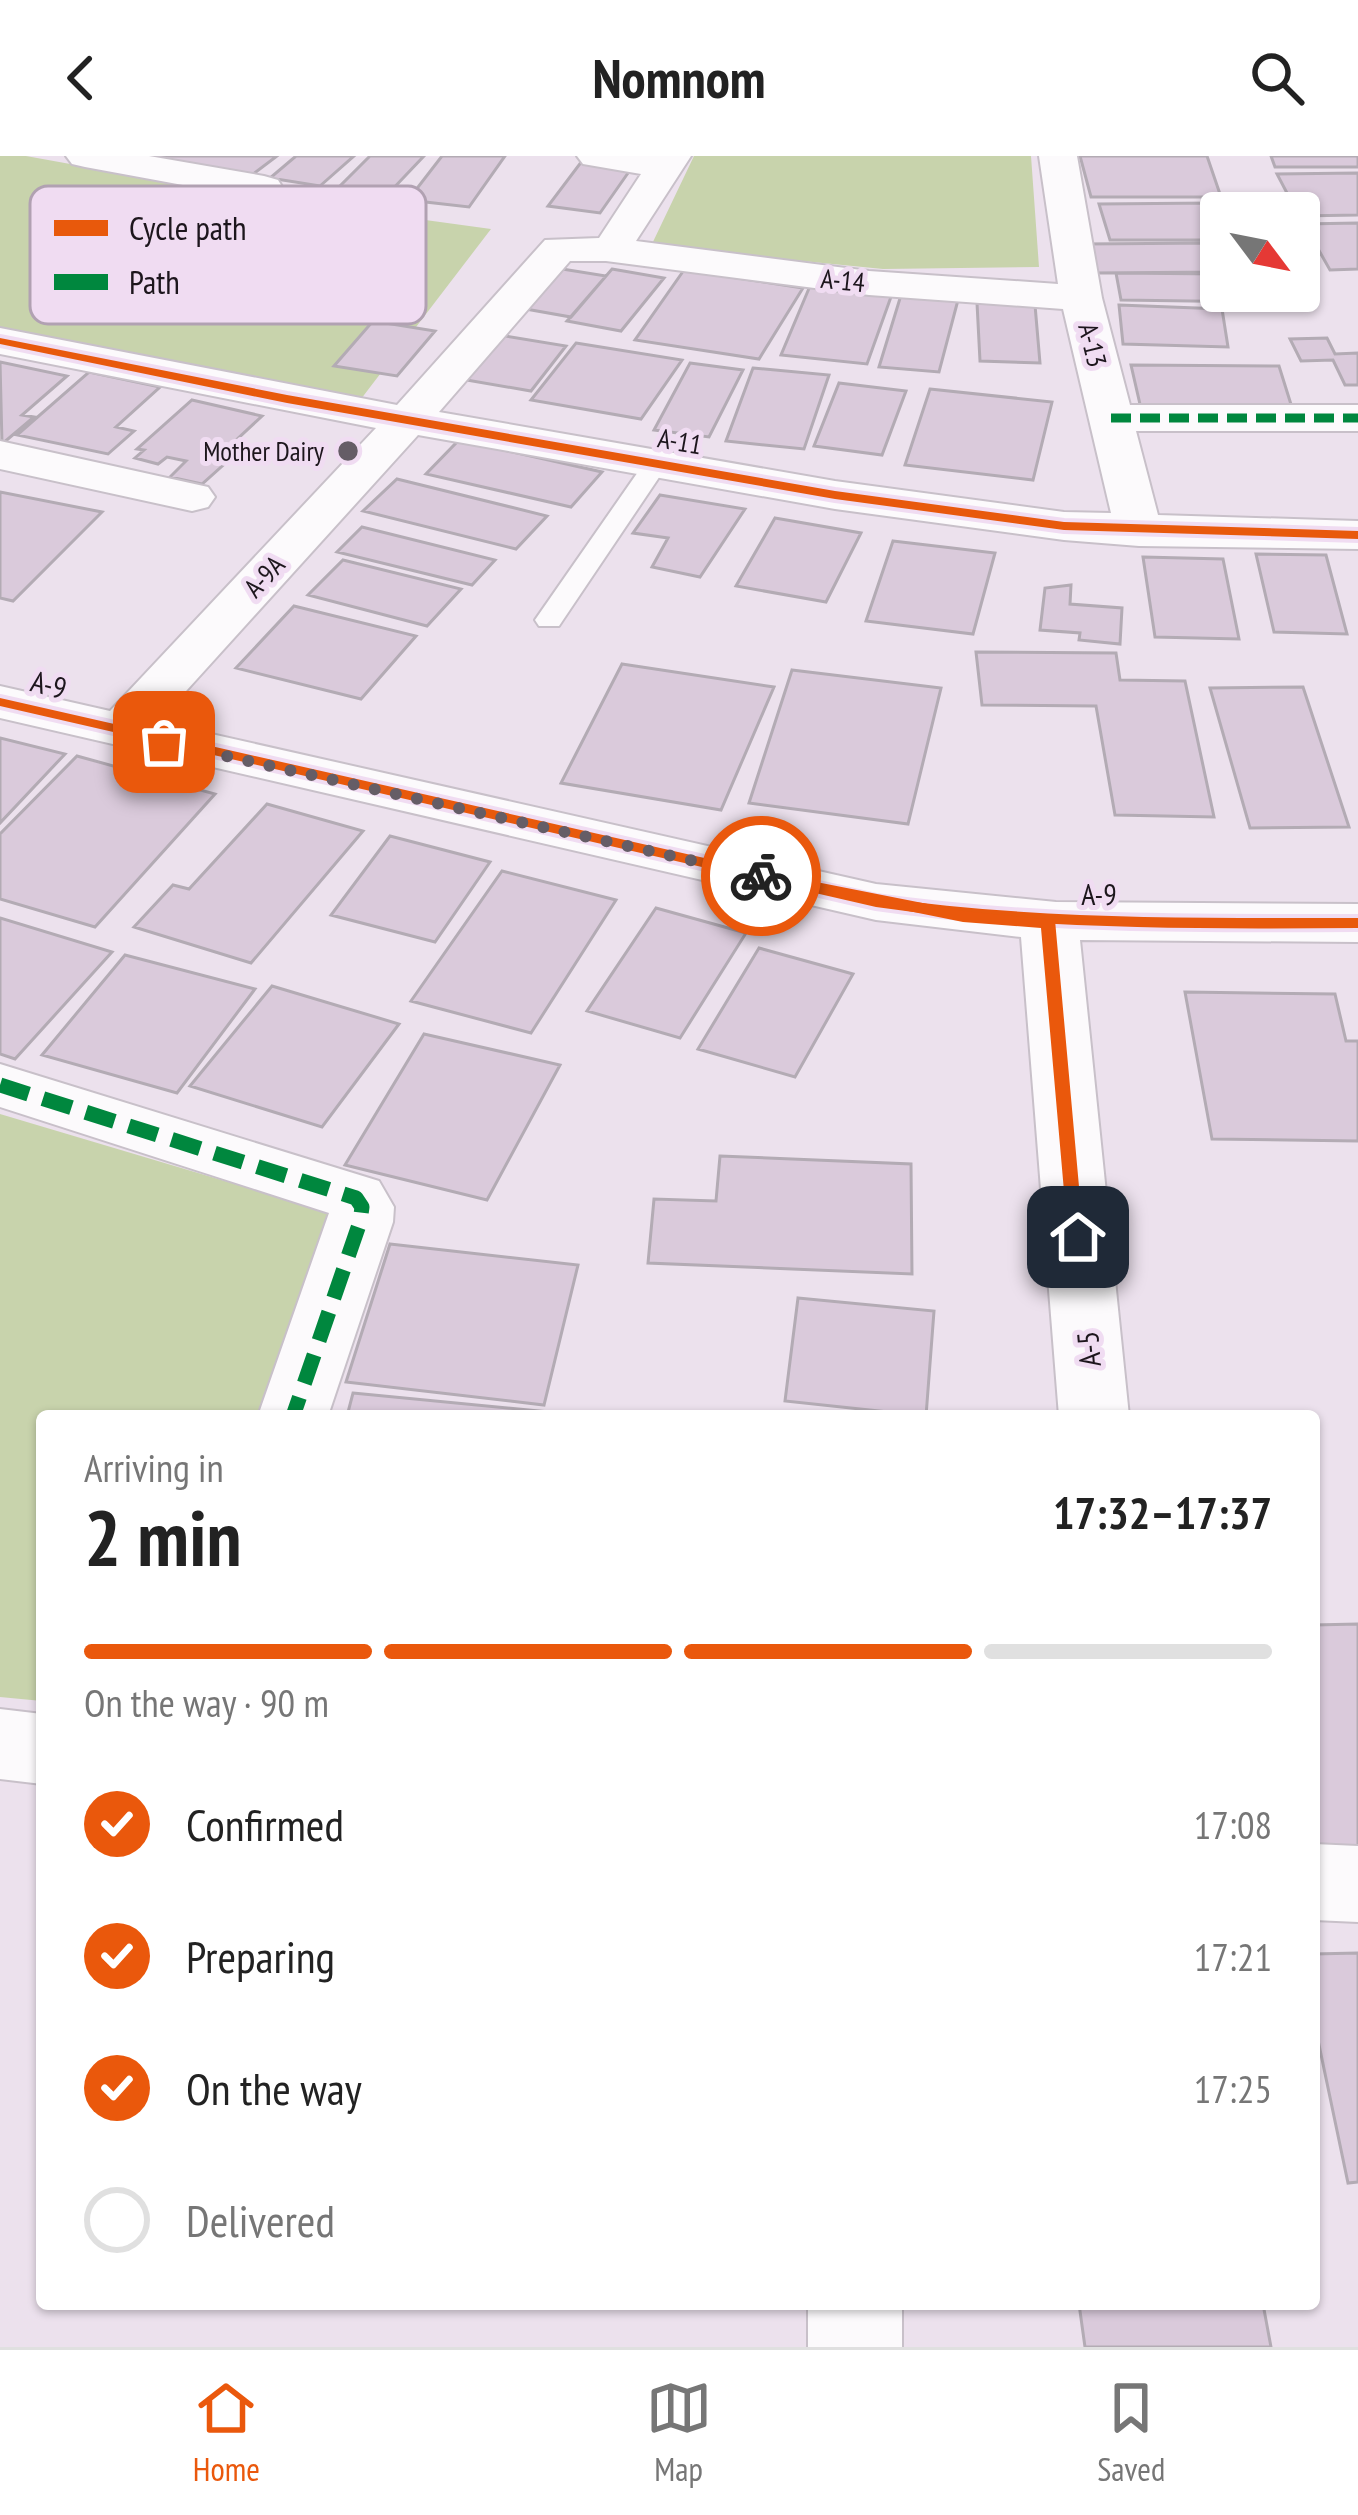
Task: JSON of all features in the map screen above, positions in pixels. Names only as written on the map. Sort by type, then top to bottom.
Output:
[{"type":"street","points":[[85,156],[253,186]]},
{"type":"street","points":[[596,156],[669,161]]},
{"type":"street","name":"A-13","points":[[1058,156],[1081,298],[1139,532]]},
{"type":"street","points":[[607,249],[669,161]]},
{"type":"street","name":"A-14","points":[[408,420],[559,249],[607,249],[869,283],[1081,298]]},
{"type":"street","name":"A-11","points":[[0,341],[408,420],[880,501],[1139,532],[1358,535]]},
{"type":"street","points":[[1111,418],[1358,418]]},
{"type":"street","name":"A-9A","points":[[120,732],[408,420]]},
{"type":"street","points":[[0,455],[192,497]]},
{"type":"street","name":"A-9","points":[[0,703],[876,902],[963,917],[1049,923],[1358,923]]},
{"type":"street","name":"A-5","points":[[1049,923],[1093,1410]]},
{"type":"street","points":[[0,1084],[356,1198],[362,1207],[360,1222],[295,1410]]},
{"type":"street","points":[[0,1744],[36,1748]]},
{"type":"street","points":[[1320,1882],[1358,1884]]},
{"type":"street","points":[[854,2310],[855,2347]]},
{"type":"lane","points":[[549,620],[656,464]]},
{"type":"green space","points":[[0,156],[26,156],[192,186],[30,186],[30,324],[418,324],[361,399],[0,330]]},
{"type":"green space","points":[[694,156],[1031,156],[1039,267],[883,269],[651,246]]},
{"type":"green space","points":[[426,220],[491,229],[426,314]]},
{"type":"green space","points":[[0,1114],[336,1214],[260,1410],[36,1410],[36,1700],[0,1697]]},
{"type":"building","points":[[277,156],[248,178],[156,159]]},
{"type":"building","points":[[296,156],[354,156],[320,186],[270,178]]},
{"type":"building","points":[[370,156],[424,156],[396,186],[340,186]]},
{"type":"building","points":[[442,156],[505,156],[469,207],[426,202],[426,186],[419,186]]},
{"type":"building","points":[[1080,156],[1207,156],[1219,192],[1200,192],[1200,197],[1091,197]]},
{"type":"building","points":[[1271,156],[1358,156],[1358,167],[1275,167]]},
{"type":"building","points":[[585,157],[635,163],[600,213],[548,206]]},
{"type":"building","points":[[1358,173],[1358,215],[1320,216],[1320,192],[1286,192],[1277,174]]},
{"type":"building","points":[[1200,203],[1200,240],[1110,240],[1099,204]]},
{"type":"building","points":[[1358,223],[1358,269],[1330,270],[1320,252],[1320,224]]},
{"type":"building","points":[[1200,243],[1200,272],[1092,273],[1084,244]]},
{"type":"building","points":[[556,268],[606,276],[571,317],[520,308]]},
{"type":"building","points":[[612,269],[664,278],[621,331],[567,321]]},
{"type":"building","points":[[684,270],[803,288],[759,359],[635,340]]},
{"type":"building","points":[[1116,273],[1200,274],[1200,301],[1121,300]]},
{"type":"building","points":[[810,286],[892,294],[867,364],[781,355]]},
{"type":"building","points":[[901,295],[958,300],[939,372],[879,367]]},
{"type":"building","points":[[977,303],[1035,305],[1040,363],[980,361]]},
{"type":"building","points":[[1119,305],[1222,312],[1228,347],[1123,344]]},
{"type":"building","points":[[370,324],[435,331],[397,376],[334,366]]},
{"type":"building","points":[[493,334],[566,346],[531,391],[455,378]]},
{"type":"building","points":[[1327,338],[1335,354],[1358,353],[1358,385],[1345,385],[1333,360],[1301,361],[1290,339]]},
{"type":"building","points":[[576,343],[682,360],[641,419],[531,400]]},
{"type":"building","points":[[0,362],[67,376],[22,415],[34,417],[2,444]]},
{"type":"building","points":[[690,363],[743,370],[709,437],[654,430]]},
{"type":"building","points":[[1131,365],[1279,366],[1294,414],[1142,413]]},
{"type":"building","points":[[753,368],[829,375],[804,449],[726,441]]},
{"type":"building","points":[[89,372],[160,387],[116,427],[134,431],[108,454],[17,435]]},
{"type":"building","points":[[839,383],[906,391],[882,455],[814,446]]},
{"type":"building","points":[[930,389],[1052,402],[1033,480],[905,465]]},
{"type":"building","points":[[192,400],[262,416],[219,456],[230,459],[202,484],[170,477],[186,461],[167,457],[158,464],[135,458],[144,450],[137,449]]},
{"type":"building","points":[[459,440],[602,472],[571,507],[426,474]]},
{"type":"building","points":[[397,479],[547,516],[516,549],[363,511]]},
{"type":"building","points":[[0,492],[102,512],[13,601],[0,598]]},
{"type":"building","points":[[660,495],[745,509],[700,577],[652,567],[668,538],[633,533]]},
{"type":"building","points":[[775,518],[861,533],[826,602],[736,586]]},
{"type":"building","points":[[362,527],[495,560],[472,585],[337,552]]},
{"type":"building","points":[[893,541],[995,553],[973,634],[866,621]]},
{"type":"building","points":[[1256,554],[1326,555],[1347,634],[1274,632]]},
{"type":"building","points":[[1143,557],[1223,559],[1239,639],[1155,637]]},
{"type":"building","points":[[343,560],[461,589],[427,626],[308,595]]},
{"type":"building","points":[[1071,585],[1070,604],[1122,608],[1120,644],[1079,640],[1080,633],[1040,630],[1045,588]]},
{"type":"building","points":[[294,606],[416,636],[361,699],[236,668]]},
{"type":"building","points":[[976,652],[1116,653],[1120,680],[1185,681],[1214,817],[1115,815],[1096,706],[982,705]]},
{"type":"building","points":[[622,664],[774,687],[721,810],[561,783]]},
{"type":"building","points":[[792,670],[941,688],[908,824],[749,803]]},
{"type":"building","points":[[1303,687],[1349,827],[1250,828],[1210,688]]},
{"type":"building","points":[[0,738],[65,754],[0,823]]},
{"type":"building","points":[[77,756],[215,794],[95,927],[0,899],[0,834]]},
{"type":"building","points":[[267,804],[363,831],[251,963],[134,927],[173,885],[189,889]]},
{"type":"building","points":[[390,836],[490,862],[435,942],[331,915]]},
{"type":"building","points":[[502,871],[616,900],[531,1033],[411,1001]]},
{"type":"building","points":[[656,908],[746,933],[680,1038],[587,1011]]},
{"type":"building","points":[[0,918],[112,952],[15,1059],[0,1054]]},
{"type":"building","points":[[759,948],[853,974],[795,1077],[698,1049]]},
{"type":"building","points":[[125,955],[255,989],[177,1093],[42,1055]]},
{"type":"building","points":[[272,986],[399,1024],[322,1127],[190,1086]]},
{"type":"building","points":[[1185,992],[1335,994],[1346,1041],[1358,1041],[1358,1141],[1212,1139]]},
{"type":"building","points":[[424,1034],[560,1065],[487,1200],[345,1165]]},
{"type":"building","points":[[720,1156],[911,1164],[912,1274],[648,1263],[654,1199],[716,1201]]},
{"type":"building","points":[[390,1244],[578,1265],[544,1405],[346,1382]]},
{"type":"building","points":[[798,1298],[934,1311],[926,1410],[870,1410],[785,1401]]},
{"type":"building","points":[[353,1393],[529,1410],[349,1410]]},
{"type":"building","points":[[1358,1624],[1358,1858],[1320,1860],[1320,1625]]},
{"type":"building","points":[[1358,1953],[1358,2182],[1348,2183],[1320,2050],[1320,1954]]},
{"type":"building","points":[[1080,2310],[1264,2310],[1271,2347],[1085,2347]]},
{"type":"marked path","points":[[1111,418],[1358,418]]},
{"type":"marked path","points":[[0,1085],[356,1198],[362,1207],[360,1222],[295,1410]]},
{"type":"cycle path","points":[[0,341],[287,399],[835,495],[1064,526],[1358,535]]},
{"type":"cycle path","points":[[0,702],[876,902],[1056,921],[1358,923]]},
{"type":"way so far","points":[[164,742],[761,876]]},
{"type":"place","name":"Mother Dairy","points":[[348,451]]},
{"type":"route","points":[[761,876],[963,917],[1049,923],[1078,1237]]}]
